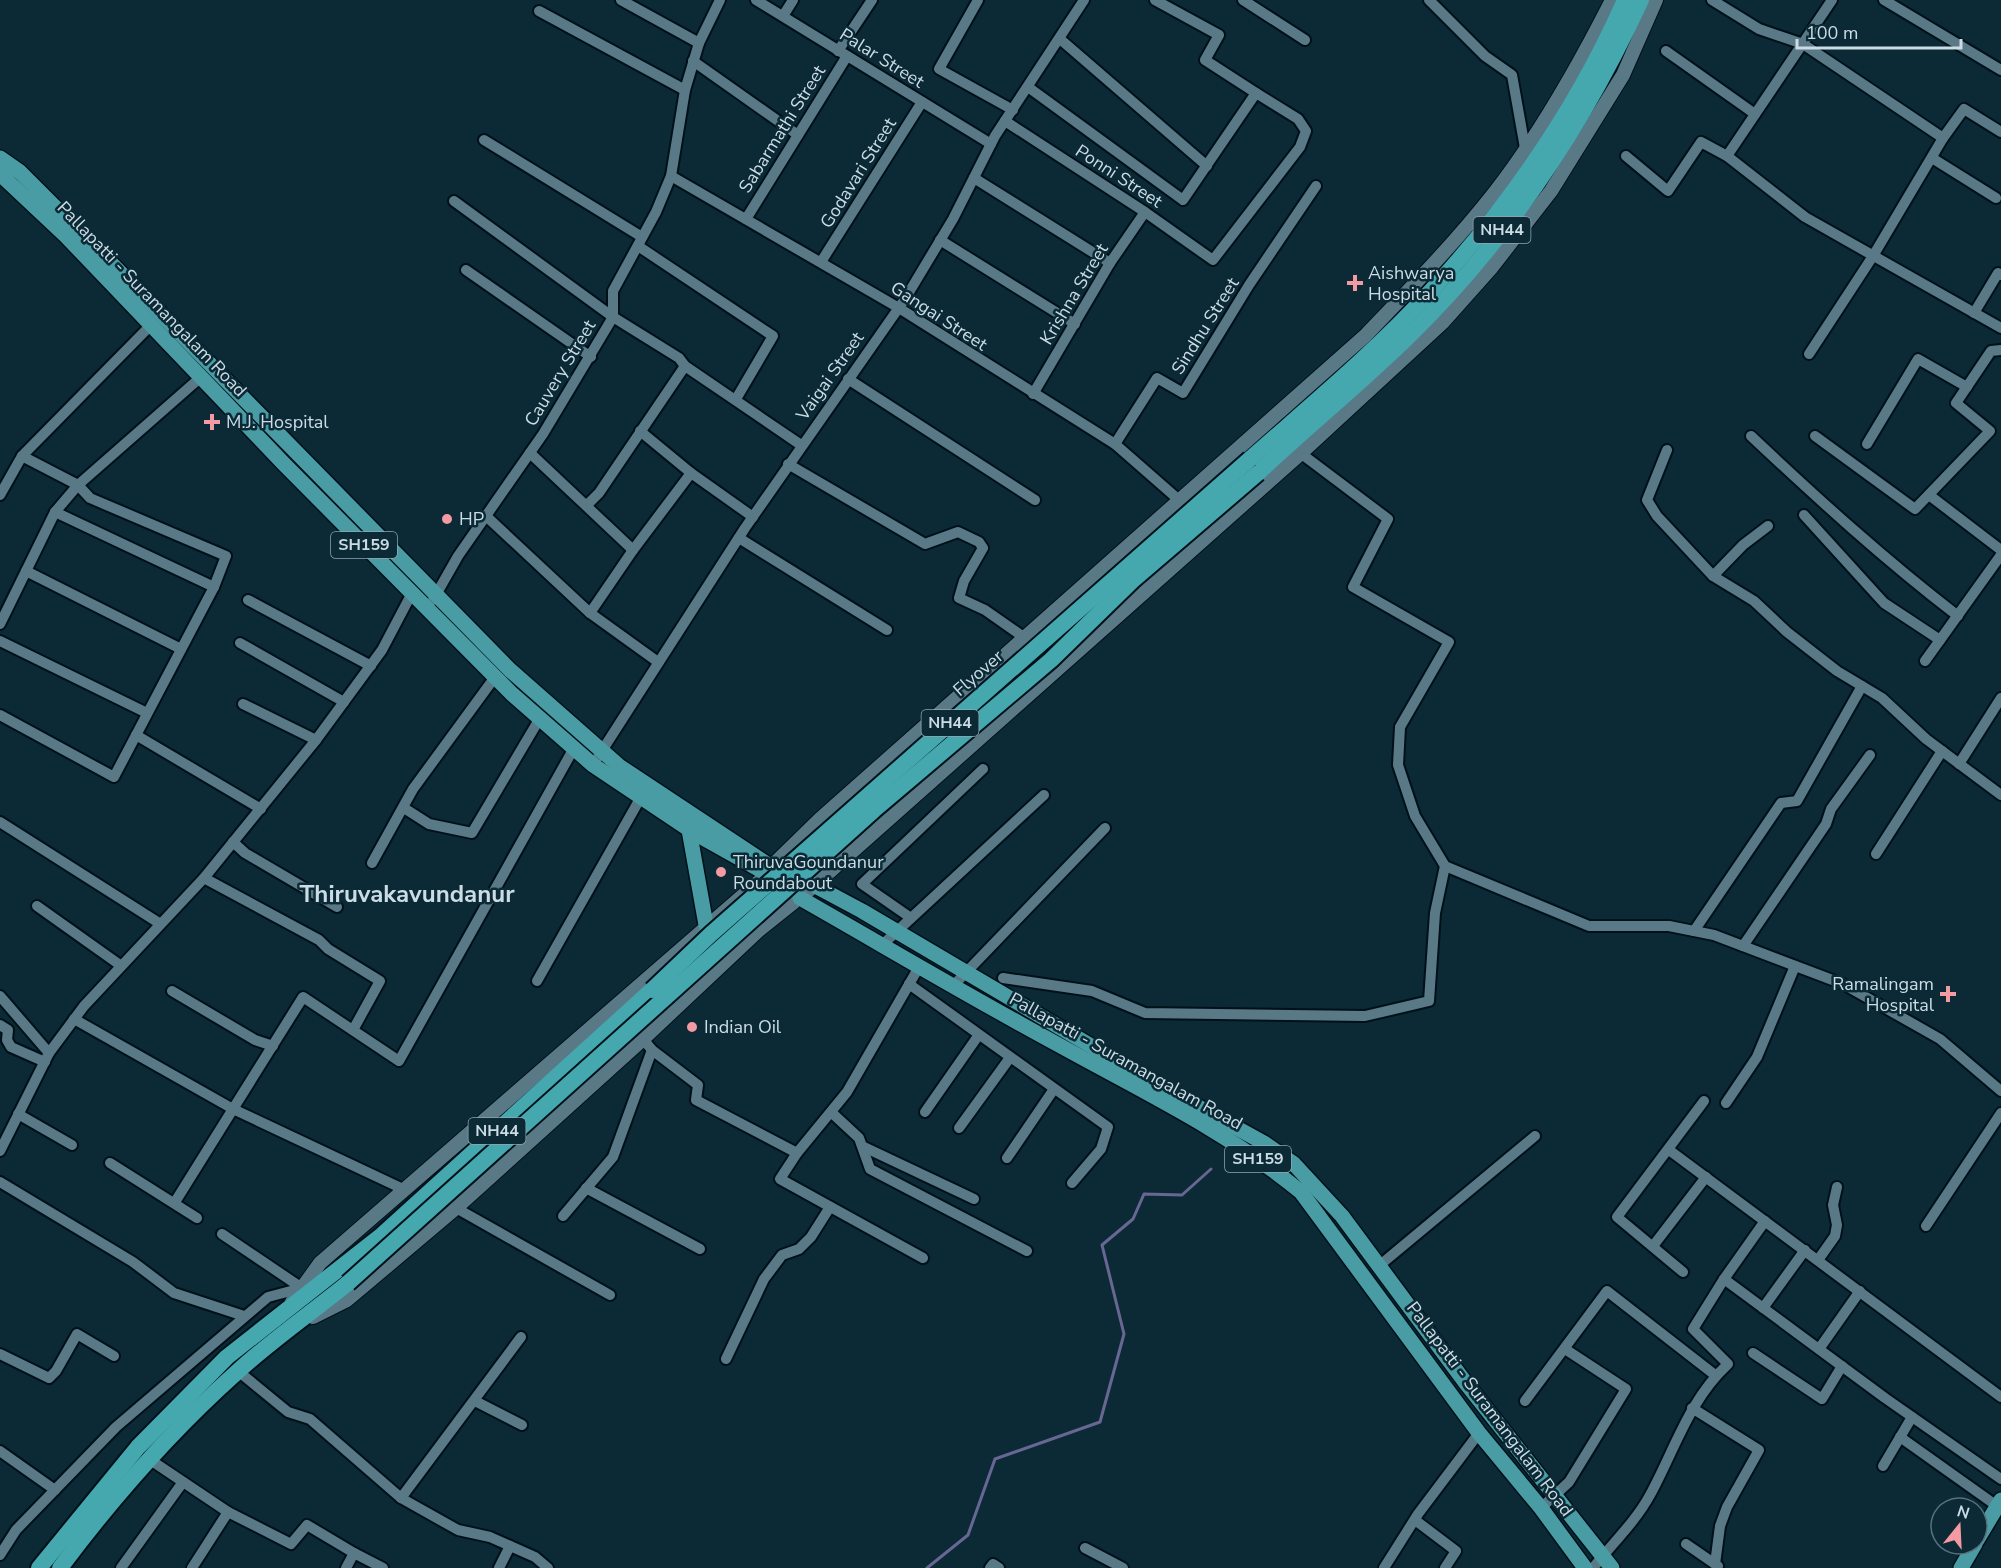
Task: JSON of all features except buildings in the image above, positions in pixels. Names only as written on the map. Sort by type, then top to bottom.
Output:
[{"type":"highway","name":"NH44","points":[[1309,416],[1430,292],[1508,199],[1566,113],[1610,35],[1625,0]]},
{"type":"highway","name":"NH44","points":[[60,1568],[93,1524],[148,1459],[238,1371],[348,1283],[874,810],[1051,660],[1283,439],[1410,335],[1486,251],[1532,191],[1579,120],[1617,53],[1641,0]]},
{"type":"highway","name":"Flyover","points":[[286,1311],[414,1206],[711,934],[1254,466]]},
{"type":"highway","name":"NH44","points":[[39,1568],[138,1447],[227,1357],[286,1311]]},
{"type":"main road","points":[[0,158],[20,172],[175,339],[437,593],[597,758],[768,870]]},
{"type":"main road","name":"Pallapatti - Suramangalam Road","points":[[0,174],[66,236],[151,325],[175,339],[201,378],[495,677],[540,718],[574,748],[597,758],[641,797],[689,830],[768,870]]},
{"type":"main road","points":[[689,830],[706,925]]},
{"type":"main road","name":"SH159","points":[[797,900],[782,905],[771,900],[764,890],[768,870],[796,864],[811,883]]},
{"type":"main road","points":[[797,900],[811,883],[1137,1074],[1264,1143],[1294,1164],[1342,1216],[1380,1265],[1602,1564]]},
{"type":"main road","name":"Pallapatti - Suramangalam Road","points":[[797,900],[1213,1130],[1270,1167],[1300,1192],[1479,1433],[1541,1508],[1585,1568]]},
{"type":"main road","points":[[1989,1520],[1999,1503]]},
{"type":"street","points":[[621,0],[699,43]]},
{"type":"street","name":"Cauvery Street","points":[[428,608],[486,516],[530,453],[591,357],[613,317],[614,291],[671,176],[685,90],[693,61],[720,0]]},
{"type":"street","name":"Palar Street","points":[[756,0],[991,144]]},
{"type":"street","points":[[783,16],[793,0]]},
{"type":"street","name":"Sabarmathi Street","points":[[746,219],[798,135],[873,0]]},
{"type":"street","points":[[978,0],[939,69],[1012,110]]},
{"type":"street","name":"Vaigai Street","points":[[597,758],[788,464],[898,308],[940,240],[991,144],[1084,0]]},
{"type":"street","points":[[1028,87],[1183,200],[1256,93],[1205,60],[1219,35],[1155,0]]},
{"type":"street","points":[[1243,0],[1305,40]]},
{"type":"street","points":[[1429,0],[1485,56],[1512,75],[1526,148]]},
{"type":"street","points":[[811,883],[1283,439],[1366,335],[1434,264],[1496,191],[1551,112],[1612,0]]},
{"type":"street","points":[[286,1311],[320,1263],[559,1056],[768,870],[820,819],[1179,500],[1283,439],[1443,322],[1512,242],[1551,191],[1623,75],[1656,0]]},
{"type":"street","points":[[1712,0],[1759,29],[1803,44],[1943,138]]},
{"type":"street","points":[[1726,156],[1832,0]]},
{"type":"street","points":[[1884,0],[2001,70]]},
{"type":"street","points":[[539,11],[685,90]]},
{"type":"street","points":[[1060,39],[1207,166]]},
{"type":"street","points":[[1666,51],[1755,114]]},
{"type":"street","points":[[693,61],[798,135]]},
{"type":"street","name":"Ponni Street","points":[[1005,121],[1145,212],[1213,260],[1300,147],[1306,131],[1298,119],[1256,93]]},
{"type":"street","name":"Godavari Street","points":[[821,262],[922,102]]},
{"type":"street","points":[[1809,354],[1874,256],[1943,138],[1964,109],[2001,132]]},
{"type":"street","points":[[484,140],[640,242],[773,336],[736,399]]},
{"type":"street","points":[[1626,156],[1668,191],[1701,142],[1726,156],[1805,217],[2001,328]]},
{"type":"street","points":[[1932,158],[1996,198]]},
{"type":"street","name":"Gangai Street","points":[[671,176],[898,308],[1115,444],[1179,500]]},
{"type":"street","points":[[974,178],[1110,263]]},
{"type":"street","name":"Sindhu Street","points":[[1115,444],[1156,378],[1183,393],[1249,285],[1316,186]]},
{"type":"street","points":[[454,201],[613,317],[679,358],[685,366],[801,445]]},
{"type":"street","name":"Krishna Street","points":[[1033,394],[1110,263],[1145,212]]},
{"type":"street","points":[[940,240],[1075,324]]},
{"type":"street","points":[[466,270],[591,357]]},
{"type":"street","points":[[1974,313],[1998,273],[2001,275]]},
{"type":"street","points":[[0,495],[22,456],[151,325]]},
{"type":"street","points":[[1815,436],[1915,509],[1990,431],[1956,403],[1992,351],[2001,350]]},
{"type":"street","points":[[1867,444],[1918,359],[1967,387]]},
{"type":"street","points":[[587,505],[599,493],[685,366]]},
{"type":"street","points":[[0,624],[55,513],[78,485],[201,378]]},
{"type":"street","points":[[848,379],[1035,500]]},
{"type":"street","points":[[640,431],[691,473],[753,517]]},
{"type":"street","points":[[1751,435],[1838,518],[1910,580],[1958,616]]},
{"type":"street","points":[[1283,439],[1388,519],[1353,587],[1449,642],[1400,727],[1398,765],[1414,816],[1445,866],[1589,926],[1669,926],[1694,931],[1743,946],[1843,984],[1940,1039],[2001,1091]]},
{"type":"street","points":[[1667,450],[1647,500],[1657,516],[1713,576],[1754,601],[1787,632],[1837,671],[1890,704],[1942,751],[2001,795]]},
{"type":"street","points":[[530,453],[633,550]]},
{"type":"street","points":[[0,715],[114,777],[214,587],[226,556],[90,498],[78,485],[22,456]]},
{"type":"street","points":[[788,464],[925,544],[958,532],[979,542],[983,548],[964,581],[960,598],[985,610],[1024,638]]},
{"type":"street","points":[[590,613],[633,550],[691,473]]},
{"type":"street","points":[[1929,495],[2001,550]]},
{"type":"street","points":[[55,513],[214,587]]},
{"type":"street","points":[[1804,515],[1884,603],[1940,640]]},
{"type":"street","points":[[486,516],[590,613],[658,662]]},
{"type":"street","points":[[1713,576],[1743,545],[1768,526]]},
{"type":"street","points":[[739,538],[887,630]]},
{"type":"street","points":[[1925,661],[2001,555]]},
{"type":"street","points":[[26,571],[181,649]]},
{"type":"street","points":[[0,1150],[47,1058],[74,1019],[120,965],[204,878],[316,741],[371,666],[412,593]]},
{"type":"street","points":[[248,600],[371,666]]},
{"type":"street","points":[[0,641],[147,713]]},
{"type":"street","points":[[240,643],[344,702]]},
{"type":"street","points":[[372,863],[413,789],[495,677]]},
{"type":"street","points":[[1694,931],[1781,803],[1797,801],[1862,686]]},
{"type":"street","points":[[1959,764],[2001,698]]},
{"type":"street","points":[[243,704],[316,741]]},
{"type":"street","points":[[404,808],[429,824],[472,832],[540,718]]},
{"type":"street","points":[[136,735],[261,808]]},
{"type":"street","points":[[175,1202],[303,997],[399,1061],[574,748]]},
{"type":"street","points":[[1876,854],[1942,751]]},
{"type":"street","points":[[1743,946],[1870,755]]},
{"type":"street","points":[[911,918],[861,884],[983,769]]},
{"type":"street","points":[[881,946],[1044,795]]},
{"type":"street","points":[[537,981],[641,797]]},
{"type":"street","points":[[0,822],[159,924]]},
{"type":"street","points":[[952,987],[1106,828]]},
{"type":"street","points":[[233,842],[245,853],[337,907]]},
{"type":"street","points":[[1003,978],[1092,991],[1146,1013],[1365,1016],[1430,1001],[1435,913],[1445,866]]},
{"type":"street","points":[[204,878],[319,940],[328,949],[380,981],[352,1030]]},
{"type":"street","points":[[293,1327],[347,1300],[456,1208],[648,1045],[759,930],[797,900]]},
{"type":"street","points":[[38,906],[120,965]]},
{"type":"street","points":[[1726,1103],[1757,1057],[1795,966]]},
{"type":"street","points":[[919,967],[847,1092],[797,1153],[780,1179],[922,1258]]},
{"type":"street","points":[[909,984],[1009,1059],[1108,1127],[1101,1149],[1072,1183]]},
{"type":"street","points":[[172,991],[255,1040],[273,1046]]},
{"type":"street","points":[[0,996],[47,1058]]},
{"type":"street","points":[[74,1019],[233,1109],[404,1189]]},
{"type":"street","points":[[0,1025],[8,1030],[7,1040],[11,1047],[47,1058]]},
{"type":"street","points":[[925,1112],[978,1036]]},
{"type":"street","points":[[648,1045],[698,1085],[696,1100],[797,1153]]},
{"type":"street","points":[[563,1216],[613,1157],[648,1045]]},
{"type":"street","points":[[959,1128],[1009,1059]]},
{"type":"street","points":[[1007,1158],[1054,1089]]},
{"type":"street","points":[[1683,1272],[1617,1217],[1670,1150],[1704,1101]]},
{"type":"street","points":[[831,1112],[859,1138],[870,1169],[1027,1251]]},
{"type":"street","points":[[1926,1226],[2001,1113]]},
{"type":"street","points":[[18,1114],[72,1145]]},
{"type":"street","points":[[1380,1265],[1534,1136]]},
{"type":"street","points":[[864,1147],[974,1199]]},
{"type":"street","points":[[1670,1150],[2001,1396]]},
{"type":"street","points":[[110,1163],[197,1218]]},
{"type":"street","points":[[1653,1246],[1706,1177]]},
{"type":"street","points":[[0,1182],[133,1262],[174,1293],[244,1316]]},
{"type":"street","points":[[1818,1260],[1835,1236],[1837,1225],[1833,1205],[1837,1187]]},
{"type":"street","points":[[586,1188],[700,1250]]},
{"type":"street","points":[[726,1359],[764,1279],[782,1255],[799,1249],[811,1237],[830,1207]]},
{"type":"street","points":[[456,1208],[610,1295]]},
{"type":"street","points":[[1602,1564],[1650,1497],[1692,1408],[1715,1375],[1728,1364],[1693,1329],[1724,1279],[1765,1221]]},
{"type":"street","points":[[222,1234],[302,1288]]},
{"type":"street","points":[[1763,1308],[1805,1250]]},
{"type":"street","points":[[1724,1279],[1819,1350],[2001,1479]]},
{"type":"street","points":[[0,1555],[16,1530],[116,1427],[268,1297],[302,1288]]},
{"type":"street","points":[[1525,1401],[1607,1291],[1715,1375]]},
{"type":"street","points":[[1819,1350],[1860,1292]]},
{"type":"street","points":[[0,1354],[49,1378],[56,1371],[77,1334],[114,1356]]},
{"type":"street","points":[[401,1497],[521,1337]]},
{"type":"street","points":[[1541,1508],[1569,1482],[1626,1389],[1564,1349]]},
{"type":"street","points":[[1753,1353],[1822,1399],[1842,1366]]},
{"type":"street","points":[[238,1371],[288,1412],[310,1419],[401,1497],[458,1530],[490,1537],[535,1557],[548,1568]]},
{"type":"street","points":[[475,1401],[522,1425]]},
{"type":"street","points":[[1692,1408],[1759,1450],[1727,1507],[1720,1526],[1718,1566]]},
{"type":"street","points":[[1882,1466],[1912,1417]]},
{"type":"street","points":[[1384,1568],[1414,1520],[1479,1433]]},
{"type":"street","points":[[1900,1437],[1999,1503]]},
{"type":"street","points":[[0,1451],[55,1490]]},
{"type":"street","points":[[148,1459],[228,1512],[291,1544],[307,1525],[383,1568]]},
{"type":"street","points":[[121,1568],[183,1482]]},
{"type":"street","points":[[192,1568],[228,1512]]},
{"type":"street","points":[[1414,1520],[1456,1551],[1444,1568]]},
{"type":"street","points":[[1686,1544],[1718,1566]]},
{"type":"street","points":[[499,1568],[510,1546]]},
{"type":"street","points":[[1085,1548],[1123,1568]]},
{"type":"street","points":[[346,1568],[354,1553]]},
{"type":"street","points":[[990,1568],[993,1564],[999,1568]]},
{"type":"waterway","points":[[927,1568],[968,1535],[995,1459],[1100,1422],[1124,1334],[1102,1245],[1133,1219],[1144,1194],[1182,1195],[1211,1169]]},
{"type":"place","name":"Aishwarya Hospital","points":[[1355,283]]},
{"type":"place","name":"M.J. Hospital","points":[[212,422]]},
{"type":"place","name":"HP","points":[[447,519]]},
{"type":"place","name":"ThiruvaGoundanur Roundabout","points":[[721,872]]},
{"type":"place","name":"Ramalingam Hospital","points":[[1948,994]]},
{"type":"place","name":"Indian Oil","points":[[692,1027]]},
{"type":"district","name":"Thiruvakavundanur","points":[[407,894]]}]
